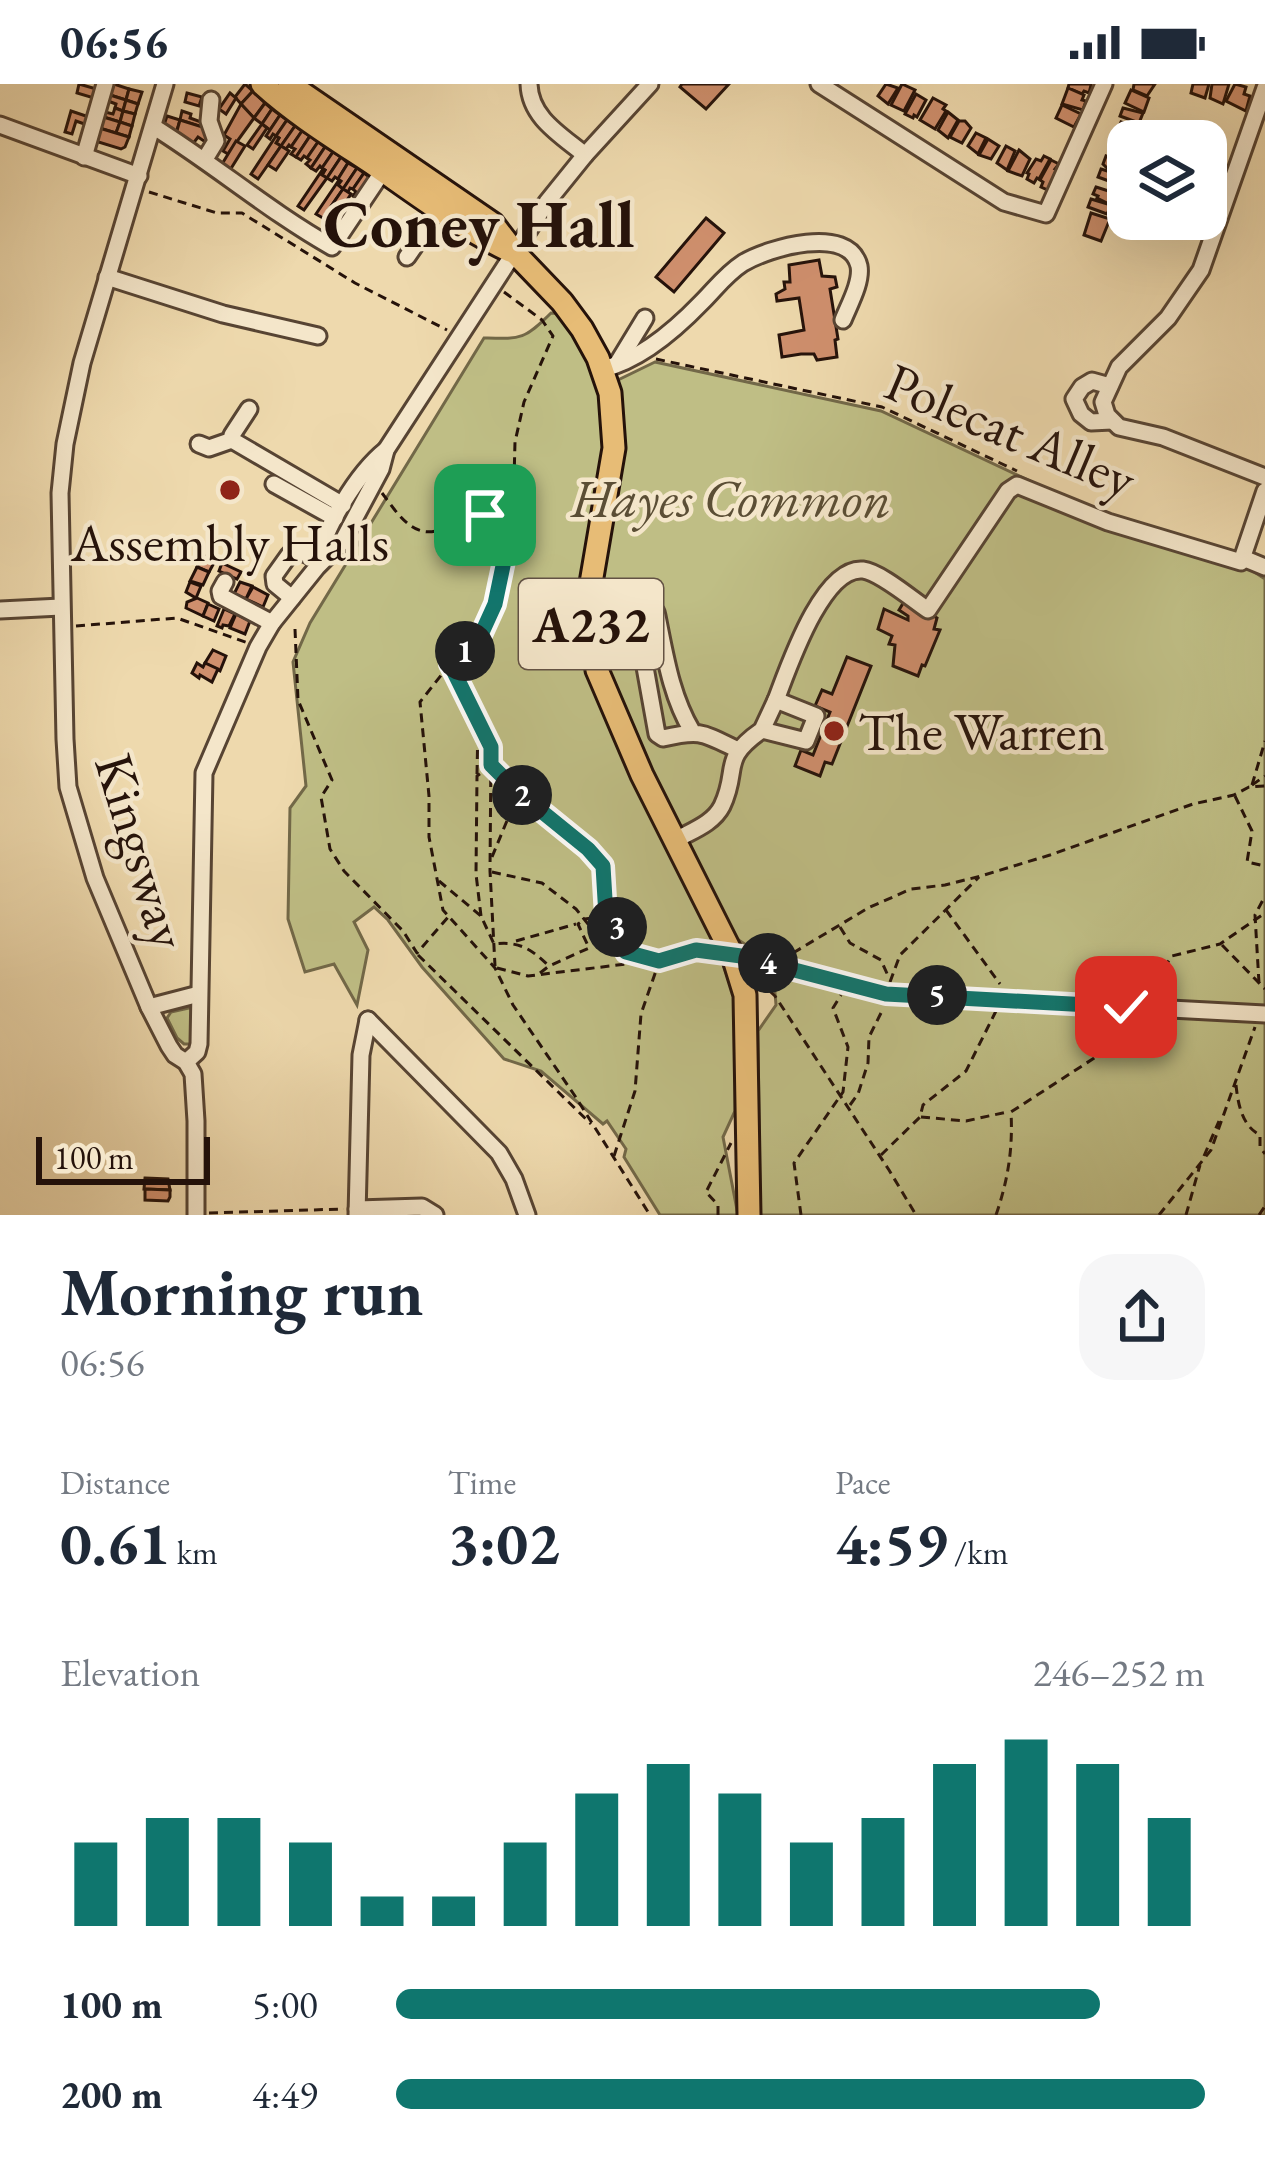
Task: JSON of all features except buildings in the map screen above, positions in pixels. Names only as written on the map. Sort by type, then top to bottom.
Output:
[{"type":"highway","name":"A232","points":[[262,84],[382,171],[445,201]]},
{"type":"highway","name":"A232","points":[[289,84],[445,201],[488,241],[516,254],[573,316],[609,367],[614,448],[591,583],[593,652],[612,710],[733,956],[745,995],[749,1215]]},
{"type":"street","points":[[84,157],[105,84]]},
{"type":"street","name":"Kingsway","points":[[165,84],[142,183],[82,363],[65,444],[60,493],[62,626],[71,798],[95,878],[149,1006],[169,1046],[186,1062]]},
{"type":"street","points":[[529,84],[530,102],[544,120],[585,155]]},
{"type":"street","points":[[317,563],[342,542],[386,450],[547,202],[650,84]]},
{"type":"street","points":[[819,84],[1004,202],[1046,214],[1105,84]]},
{"type":"street","points":[[1265,88],[1201,270],[1168,318],[1119,367],[1103,402],[1119,428],[1163,437],[1265,478]]},
{"type":"street","points":[[205,159],[216,141],[208,121],[211,100]]},
{"type":"street","points":[[0,125],[142,183]]},
{"type":"street","points":[[154,127],[332,247],[382,171]]},
{"type":"street","points":[[407,257],[445,201]]},
{"type":"street","points":[[609,367],[668,335],[723,278],[749,260],[812,242],[840,244],[857,262],[860,271],[843,320]]},
{"type":"street","points":[[107,278],[223,314],[318,336]]},
{"type":"street","points":[[609,367],[645,318]]},
{"type":"street","points":[[1110,386],[1093,381],[1074,399],[1090,422],[1112,421]]},
{"type":"street","points":[[232,440],[249,409]]},
{"type":"street","points":[[232,440],[339,511]]},
{"type":"street","points":[[200,444],[209,448],[232,440]]},
{"type":"street","points":[[196,1214],[195,1090],[186,1062],[198,1049],[204,773],[258,647],[317,563],[339,511],[372,462],[386,450]]},
{"type":"street","points":[[274,484],[339,511]]},
{"type":"street","points":[[674,841],[711,820],[722,805],[738,750],[762,730],[805,627],[837,579],[862,570],[874,574],[928,610],[1008,491],[1017,485],[1108,522],[1265,567]]},
{"type":"street","points":[[1242,560],[1265,491]]},
{"type":"street","points":[[292,598],[275,584],[274,576],[289,555],[302,552],[317,563]]},
{"type":"street","points":[[225,582],[221,596],[272,623]]},
{"type":"street","points":[[0,610],[62,607]]},
{"type":"street","points":[[692,731],[670,680],[656,612],[640,613],[636,617],[657,734],[663,738],[703,733],[738,750]]},
{"type":"street","points":[[762,730],[806,741],[816,716],[776,700]]},
{"type":"street","points":[[733,956],[848,984],[1001,999],[1263,1014]]},
{"type":"street","name":"Kingsway","points":[[149,1006],[199,994]]},
{"type":"street","points":[[434,1215],[422,1207],[357,1212],[361,1054],[368,1020],[499,1153],[527,1215]]},
{"type":"path","points":[[142,183],[217,213],[242,213],[355,283],[447,330]]},
{"type":"path","points":[[496,285],[542,320],[553,336],[524,402],[515,442],[513,518],[495,604],[480,637],[450,664],[420,702],[429,837],[443,910],[495,968],[513,1005],[650,1215]]},
{"type":"path","name":"Polecat Alley","points":[[655,359],[882,407],[1028,476]]},
{"type":"path","points":[[374,482],[394,510],[416,529],[434,532],[461,518],[485,515],[513,518]]},
{"type":"path","points":[[62,626],[177,618],[258,647]]},
{"type":"path","points":[[295,629],[298,700],[332,780],[321,796],[331,849],[344,871],[403,931],[416,953],[596,1129]]},
{"type":"path","points":[[450,664],[491,747],[495,968]]},
{"type":"path","points":[[478,720],[476,874],[481,916],[494,944]]},
{"type":"path","points":[[1250,786],[1265,741]]},
{"type":"path","points":[[477,776],[491,765]]},
{"type":"path","points":[[491,765],[603,866],[606,916],[620,930],[626,952]]},
{"type":"path","points":[[778,965],[868,908],[911,889],[981,876],[1050,855],[1193,804],[1234,795],[1265,776]]},
{"type":"path","points":[[1250,786],[1265,786]]},
{"type":"path","points":[[490,861],[519,793]]},
{"type":"path","points":[[1234,795],[1252,830],[1247,862],[1265,866]]},
{"type":"path","points":[[490,871],[542,883],[576,909],[607,948],[659,961]]},
{"type":"path","points":[[848,1108],[858,1094],[868,1063],[869,1037],[883,1014],[900,956],[981,876]]},
{"type":"path","points":[[436,878],[481,916]]},
{"type":"path","points":[[1259,983],[1255,915],[1265,896]]},
{"type":"path","points":[[880,1156],[920,1117],[923,1105],[966,1070],[1001,999],[1000,985],[946,910]]},
{"type":"path","points":[[920,1117],[966,1121],[1011,1112],[1105,1051],[1126,1007],[1148,993],[1172,956],[1220,944],[1265,914]]},
{"type":"path","points":[[416,953],[449,916]]},
{"type":"path","points":[[494,944],[606,916]]},
{"type":"path","points":[[539,974],[589,948],[578,924]]},
{"type":"path","points":[[839,926],[850,943],[881,960],[888,988]]},
{"type":"path","points":[[513,942],[549,966]]},
{"type":"path","points":[[1220,944],[1265,989]]},
{"type":"path","points":[[495,968],[528,976],[659,961],[696,950],[733,956],[775,996],[916,1215]]},
{"type":"path","points":[[613,1156],[635,1090],[641,1014],[659,961]]},
{"type":"path","points":[[801,1215],[794,1162],[843,1092],[848,1047],[833,1008],[848,984]]},
{"type":"path","points":[[1159,1215],[1211,1150],[1263,1014]]},
{"type":"path","points":[[1235,1083],[1239,1108],[1252,1132],[1261,1135],[1265,1154]]},
{"type":"path","points":[[997,1215],[1012,1148],[1011,1112]]},
{"type":"path","points":[[718,1215],[718,1205],[706,1192],[736,1133]]},
{"type":"path","points":[[1186,1215],[1200,1163]]},
{"type":"path","points":[[1259,1215],[1265,1206]]},
{"type":"path","points":[[196,1214],[357,1212]]},
{"type":"green space","name":"Hayes Common","points":[[551,313],[562,314],[607,384],[611,438],[589,671],[717,947],[736,1002],[735,1111],[723,1137],[738,1215],[660,1215],[607,1121],[603,1124],[541,1071],[504,1059],[374,907],[354,922],[368,950],[357,1005],[334,964],[305,972],[288,919],[290,808],[306,786],[293,662],[310,623],[484,338],[521,336]]},
{"type":"green space","points":[[655,362],[881,411],[1111,519],[1242,564],[1265,579],[1265,1215],[760,1215],[758,1031],[776,1005],[772,956],[760,954],[731,935],[601,667],[595,586],[616,381]]},
{"type":"green space","points":[[194,1004],[192,1044],[184,1044],[167,1018]]},
{"type":"place","name":"Assembly Halls","points":[[230,490]]},
{"type":"place","name":"The Warren","points":[[834,731]]},
{"type":"district","name":"Coney Hall","points":[[479,224]]},
{"type":"route","points":[[485,515],[513,518],[495,604],[480,637],[450,664],[491,747],[491,765],[603,866],[606,916],[620,930],[626,952],[659,961],[696,950],[741,956],[886,994],[1126,1007]]}]
